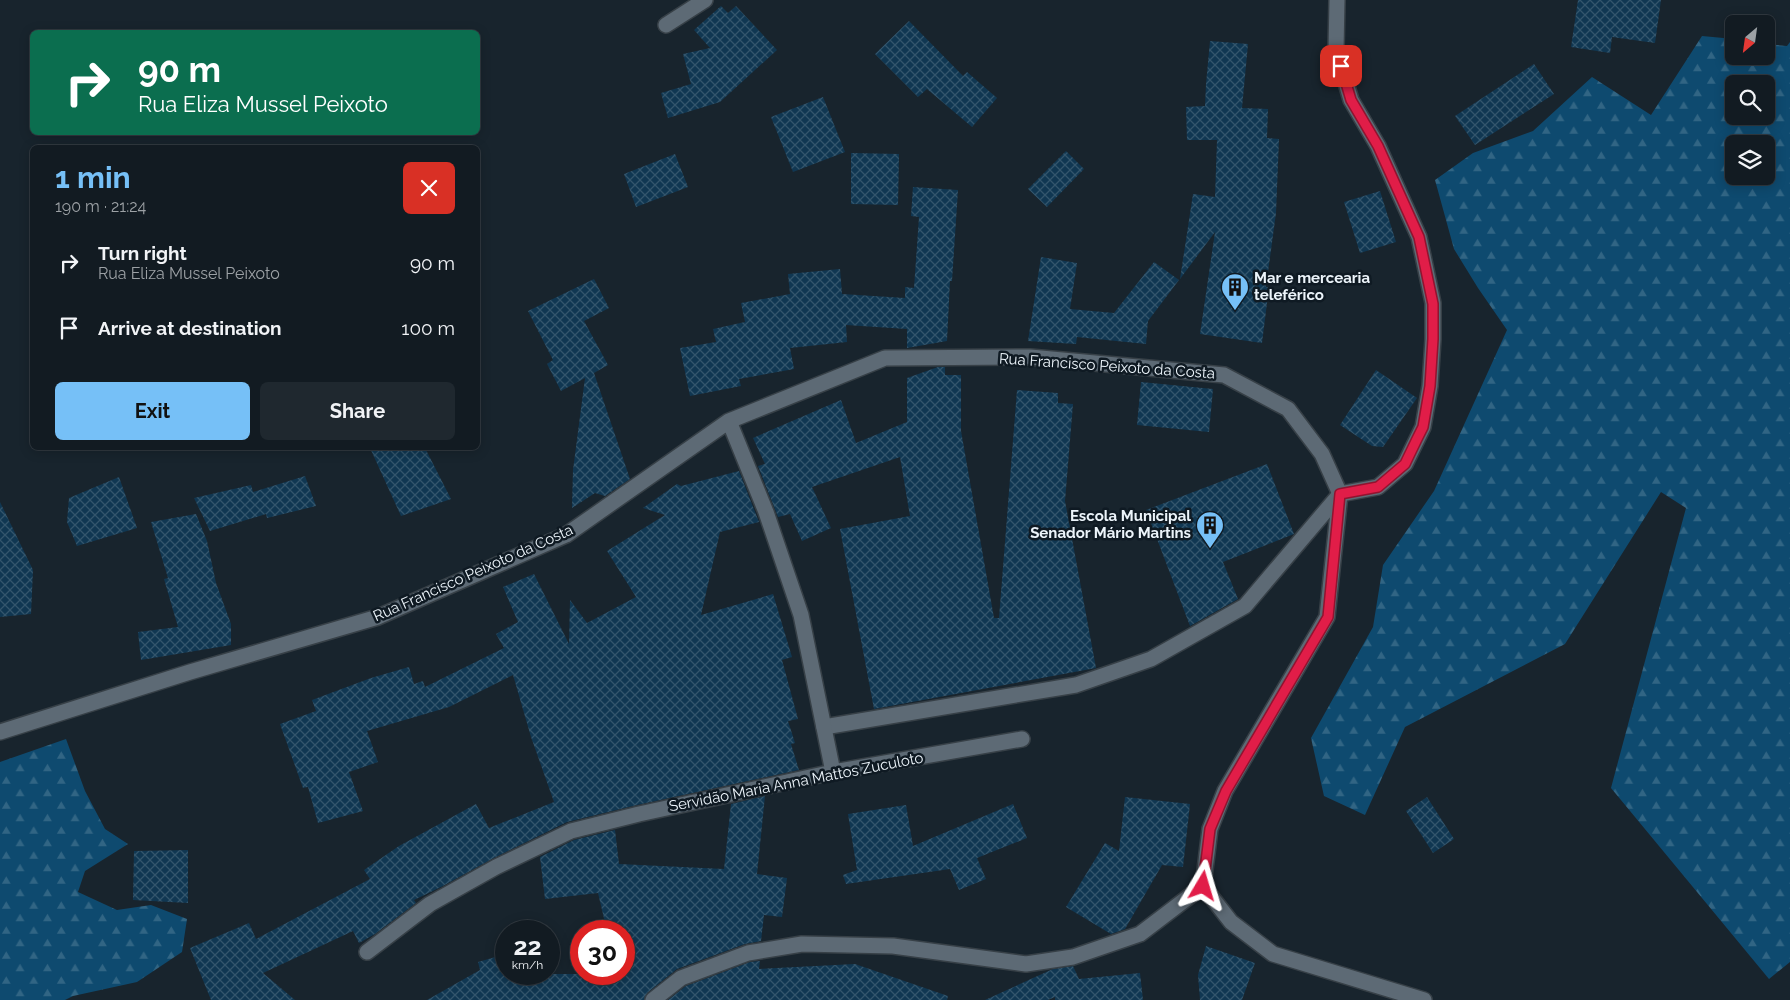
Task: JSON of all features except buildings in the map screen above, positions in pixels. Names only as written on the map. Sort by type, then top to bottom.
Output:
[{"type":"street","points":[[666,25],[705,0]]},
{"type":"street","points":[[824,727],[1076,685],[1151,659],[1245,606],[1340,494],[1378,487],[1405,464],[1423,427],[1430,386],[1433,304],[1419,237],[1378,146],[1351,100],[1336,49],[1336,0]]},
{"type":"street","name":"Rua Francisco Peixoto da Costa","points":[[0,732],[190,672],[378,617],[566,536],[729,421],[885,358],[1030,357],[1224,375],[1288,409],[1322,454],[1340,494]]},
{"type":"street","points":[[729,421],[766,512],[802,615],[833,772]]},
{"type":"street","points":[[1340,494],[1328,617],[1226,791],[1210,829],[1203,886],[1230,922],[1273,954],[1424,1000]]},
{"type":"street","name":"Servidão Maria Anna Mattos Zuculoto","points":[[367,952],[430,904],[496,866],[571,831],[638,814],[833,772],[1022,739]]},
{"type":"street","points":[[653,1000],[681,978],[748,953],[802,944],[894,946],[1026,964],[1073,957],[1140,934],[1203,886]]},
{"type":"green space","points":[[1702,36],[1725,38],[1725,65],[1775,65],[1775,45],[1787,46],[1790,42],[1790,962],[1769,979],[1611,788],[1686,508],[1661,492],[1565,644],[1405,727],[1365,815],[1324,796],[1311,738],[1373,627],[1383,565],[1434,491],[1507,330],[1454,249],[1435,180],[1473,153],[1533,131],[1592,77],[1651,115]]},
{"type":"green space","points":[[66,739],[85,791],[105,829],[128,844],[85,871],[78,892],[117,910],[151,905],[187,919],[182,952],[137,982],[73,996],[65,1000],[0,1000],[0,762]]},
{"type":"place","name":"Mar e mercearia teleférico","points":[[1235,311]]},
{"type":"place","name":"Escola Municipal Senador Mário Martins","points":[[1210,549]]},
{"type":"route","points":[[1203,886],[1210,829],[1226,791],[1328,617],[1340,494],[1378,487],[1405,464],[1423,427],[1430,386],[1433,304],[1419,237],[1378,146],[1351,100],[1341,66]]}]
